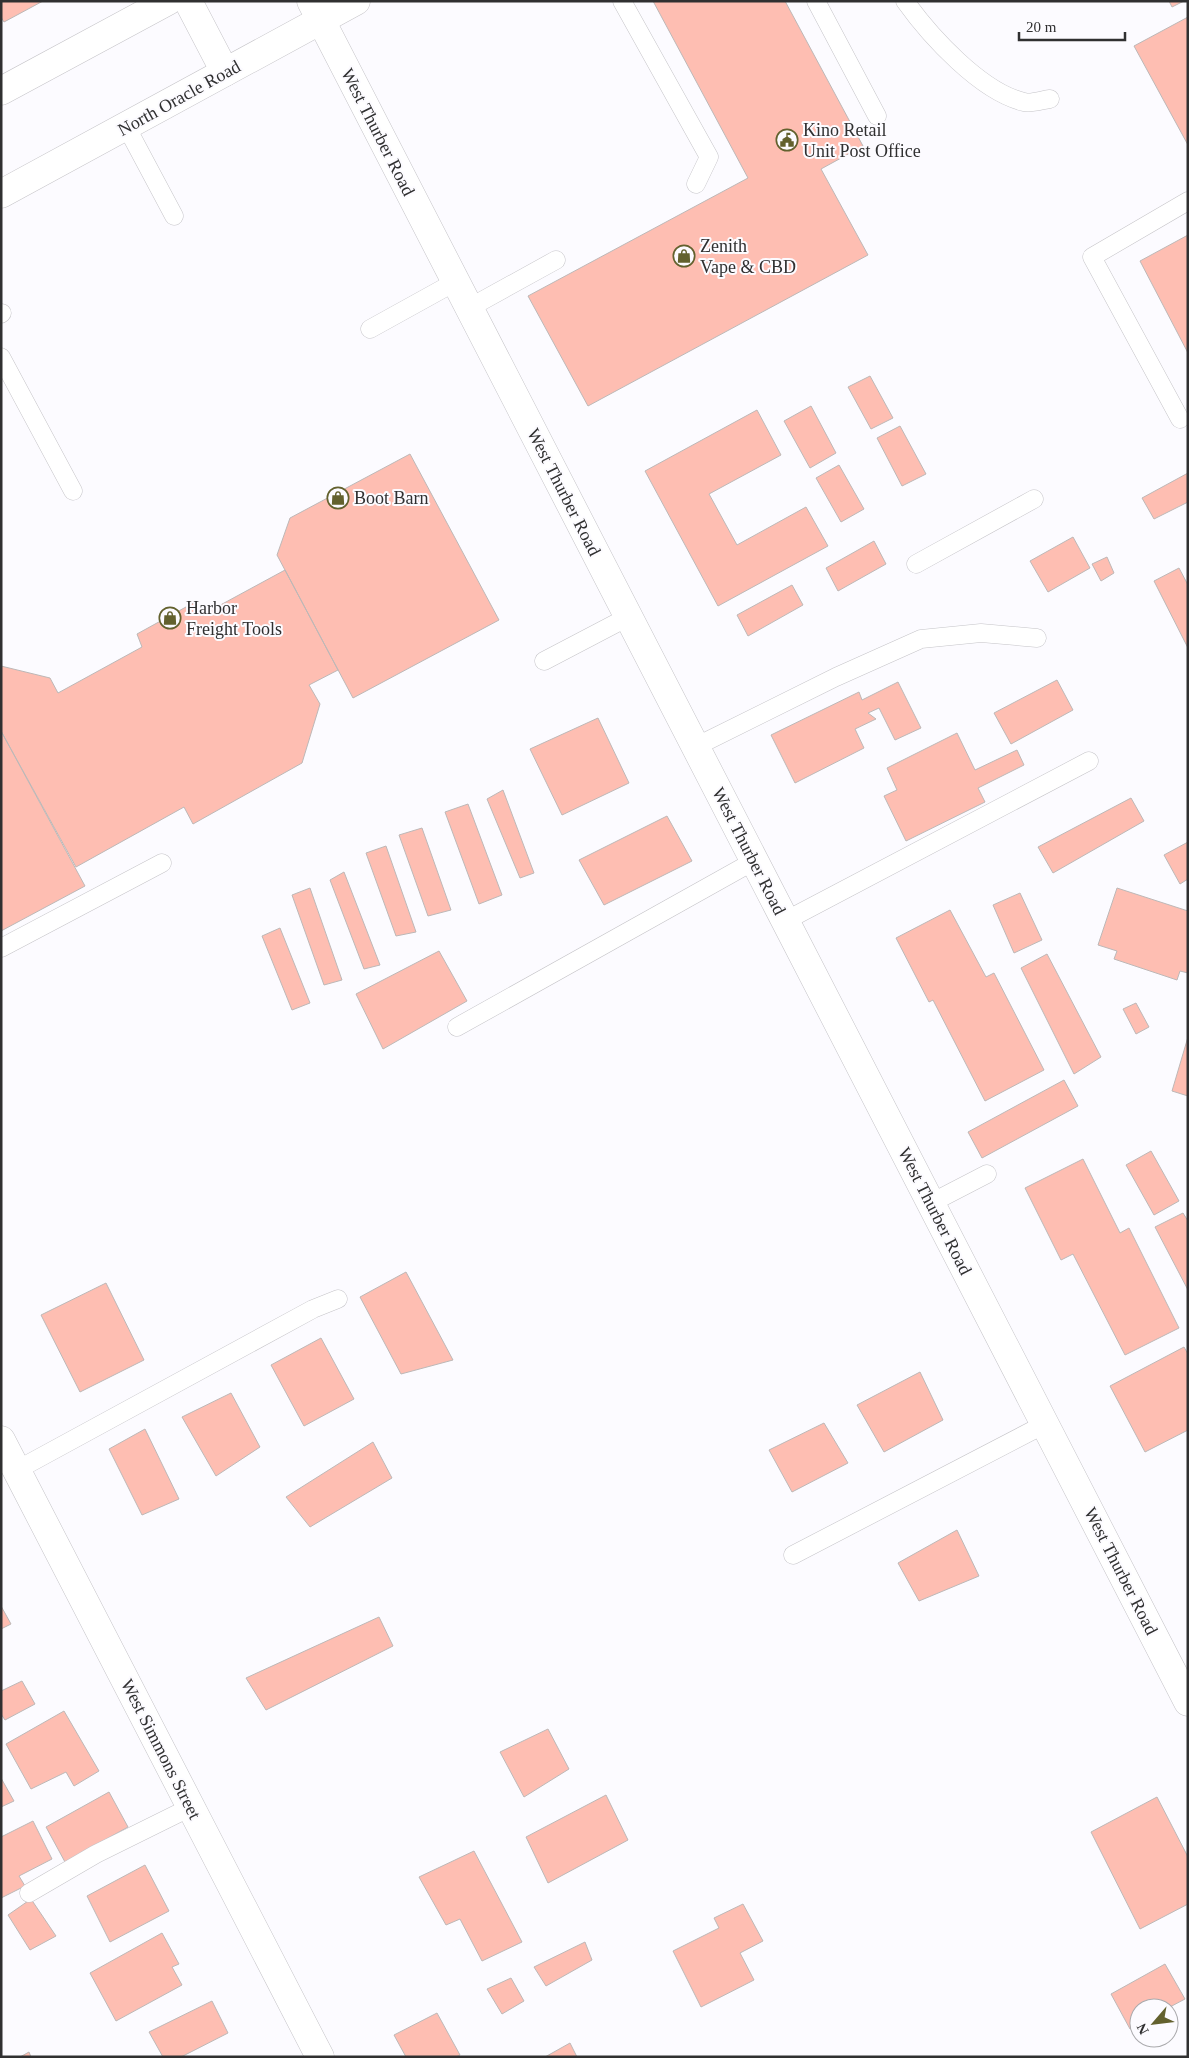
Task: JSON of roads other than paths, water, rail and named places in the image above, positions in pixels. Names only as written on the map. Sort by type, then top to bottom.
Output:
[{"type":"main road","points":[[1,90],[168,1]]},
{"type":"main road","points":[[188,1],[225,72]]},
{"type":"main road","name":"North Oracle Road","points":[[1,194],[225,72],[316,11],[356,1]]},
{"type":"main road","name":"West Thurber Road","points":[[316,11],[1188,1702]]},
{"type":"main road","name":"West Simmons Street","points":[[1,1440],[320,2057]]},
{"type":"lane","points":[[622,1],[710,157],[696,184]]},
{"type":"lane","points":[[816,1],[877,116]]},
{"type":"lane","points":[[905,1],[924,28],[986,86],[1025,102],[1050,99]]},
{"type":"lane","points":[[126,126],[174,216]]},
{"type":"lane","points":[[1180,419],[1092,257],[1188,201]]},
{"type":"lane","points":[[468,308],[556,260]]},
{"type":"lane","points":[[370,329],[455,282]]},
{"type":"lane","points":[[1,357],[74,491]]},
{"type":"lane","points":[[916,564],[1034,499]]},
{"type":"lane","points":[[544,661],[628,617]]},
{"type":"lane","points":[[695,747],[836,677],[921,639],[981,633],[1037,638]]},
{"type":"lane","points":[[785,921],[1089,761]]},
{"type":"lane","points":[[457,1027],[754,861]]},
{"type":"lane","points":[[1,948],[162,863]]},
{"type":"lane","points":[[930,1203],[987,1174]]},
{"type":"lane","points":[[17,1470],[313,1309],[338,1300]]},
{"type":"lane","points":[[792,1555],[1045,1424]]},
{"type":"lane","points":[[29,1893],[96,1854],[191,1807]]},
{"type":"place","name":"Kino Retail Unit Post Office","points":[[787,140]]},
{"type":"place","name":"Zenith Vape & CBD","points":[[684,256]]},
{"type":"place","name":"Boot Barn","points":[[338,498]]},
{"type":"place","name":"Harbor Freight Tools","points":[[170,618]]}]
